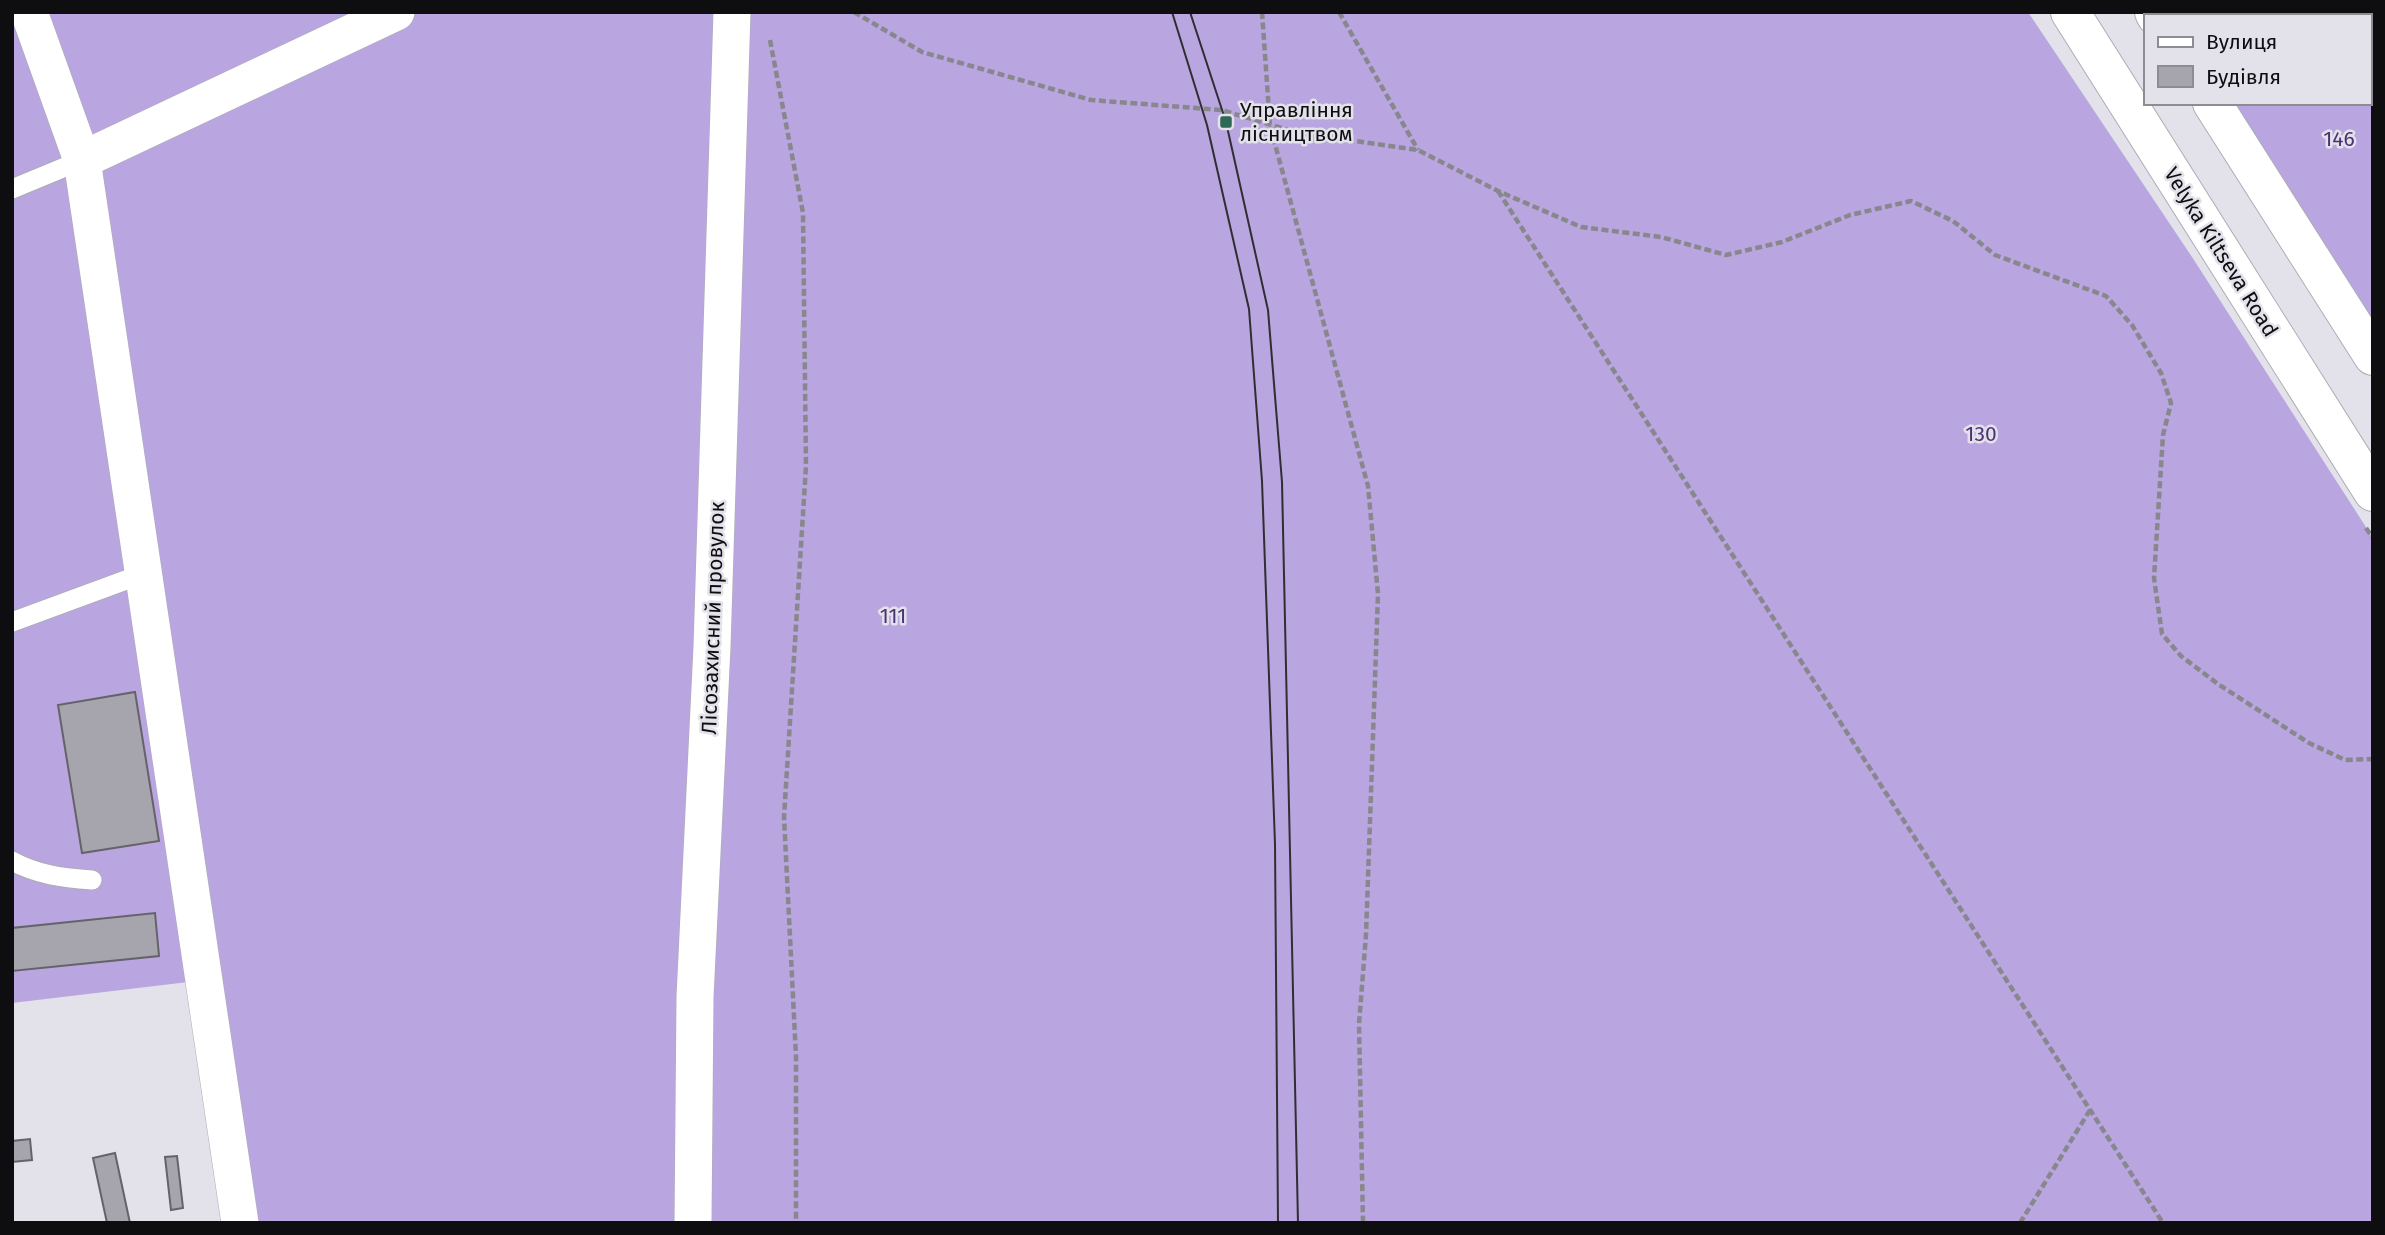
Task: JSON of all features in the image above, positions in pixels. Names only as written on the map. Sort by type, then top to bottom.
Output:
[{"type":"main road","name":"Velyka Kiltseva Road","points":[[2070,12],[2373,492]]},
{"type":"main road","points":[[2213,105],[2373,356]]},
{"type":"street","points":[[29,12],[82,160],[240,1223]]},
{"type":"street","points":[[82,160],[396,12]]},
{"type":"street","name":"Лісозахисний провулок","points":[[693,1223],[695,997],[712,647],[732,12]]},
{"type":"lane","points":[[12,189],[82,160]]},
{"type":"lane","points":[[12,622],[145,573]]},
{"type":"lane","points":[[12,861],[30,871],[61,878],[92,880]]},
{"type":"path","points":[[855,12],[922,52],[1091,100],[1222,110],[1299,133],[1418,150],[1498,191],[1581,227],[1661,237],[1726,255],[1782,242],[1850,215],[1911,201],[1953,221],[1995,255],[2106,296],[2132,325],[2156,364],[2171,403],[2164,435],[2154,578],[2162,634],[2180,656],[2309,743],[2345,761],[2373,759]]},
{"type":"path","points":[[1262,12],[1270,126],[1368,486],[1378,594],[1366,935],[1359,1024],[1363,1223]]},
{"type":"path","points":[[1339,12],[1418,150]]},
{"type":"path","points":[[767,31],[803,213],[806,466],[784,817],[796,1057],[796,1223]]},
{"type":"path","points":[[1498,191],[2163,1223]]},
{"type":"path","points":[[2020,1223],[2090,1110]]},
{"type":"green space","name":"111","points":[[12,12],[2028,12],[2192,257],[2373,538],[2373,1223],[240,1223],[205,980],[12,1003]]},
{"type":"green space","name":"146","points":[[2154,12],[2373,12],[2373,356],[2213,105],[2371,105],[2371,14]]},
{"type":"building","points":[[135,692],[159,841],[82,853],[58,705]]},
{"type":"building","points":[[155,913],[159,956],[12,971],[12,928]]},
{"type":"building","points":[[30,1139],[32,1160],[12,1162],[12,1141]]},
{"type":"building","points":[[115,1153],[130,1223],[107,1223],[93,1158]]},
{"type":"building","points":[[177,1156],[183,1208],[171,1210],[165,1157]]},
{"type":"tram line","points":[[1172,12],[1207,125],[1249,309],[1262,481],[1275,844],[1278,1223]]},
{"type":"tram line","points":[[1190,12],[1226,122],[1268,310],[1282,482],[1298,1223]]},
{"type":"place","name":"Управління лісництвом","points":[[1226,122]]},
{"type":"park label","name":"130","points":[[1981,434]]}]
